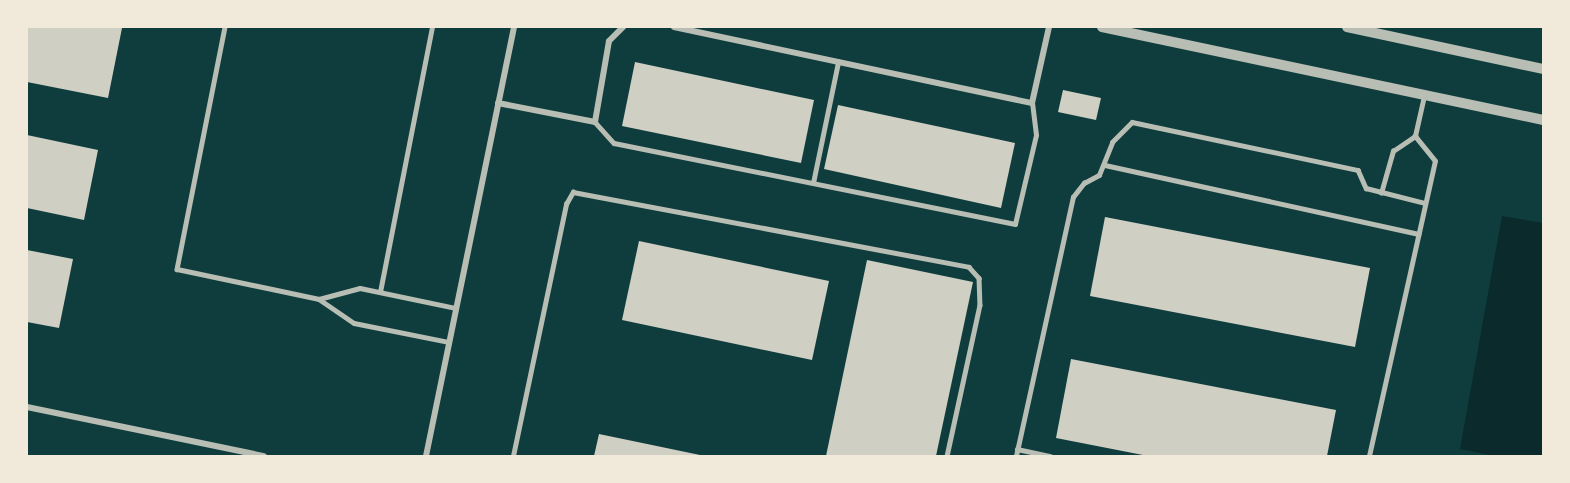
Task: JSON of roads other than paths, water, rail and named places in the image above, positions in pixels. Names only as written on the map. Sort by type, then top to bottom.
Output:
[{"type":"street","points":[[426,456],[514,27]]},
{"type":"street","points":[[498,103],[595,122],[609,41],[623,27]]},
{"type":"street","points":[[674,27],[1032,103],[1049,27]]},
{"type":"street","points":[[1102,27],[1543,120]]},
{"type":"street","points":[[1347,27],[1543,69]]},
{"type":"street","points":[[27,407],[261,456]]},
{"type":"lane","points":[[225,27],[177,269],[319,299],[354,323],[449,342]]},
{"type":"lane","points":[[380,292],[432,27]]},
{"type":"lane","points":[[813,183],[838,62]]},
{"type":"lane","points":[[1381,193],[1393,151],[1415,136],[1424,96]]},
{"type":"lane","points":[[595,122],[614,143],[1015,224],[1036,135],[1032,103]]},
{"type":"lane","points":[[1016,456],[1073,197],[1105,165],[1112,142],[1132,122],[1358,170],[1366,188],[1425,203]]},
{"type":"lane","points":[[1369,456],[1435,162],[1415,136]]},
{"type":"lane","points":[[1105,165],[1419,234]]},
{"type":"lane","points":[[513,456],[566,204],[573,192],[969,267],[979,278],[980,305],[947,456]]},
{"type":"lane","points":[[319,299],[360,288],[456,308]]},
{"type":"lane","points":[[1017,449],[1050,456]]},
{"type":"water","points":[[1502,216],[1543,223],[1543,456],[1495,456],[1460,449]]}]
